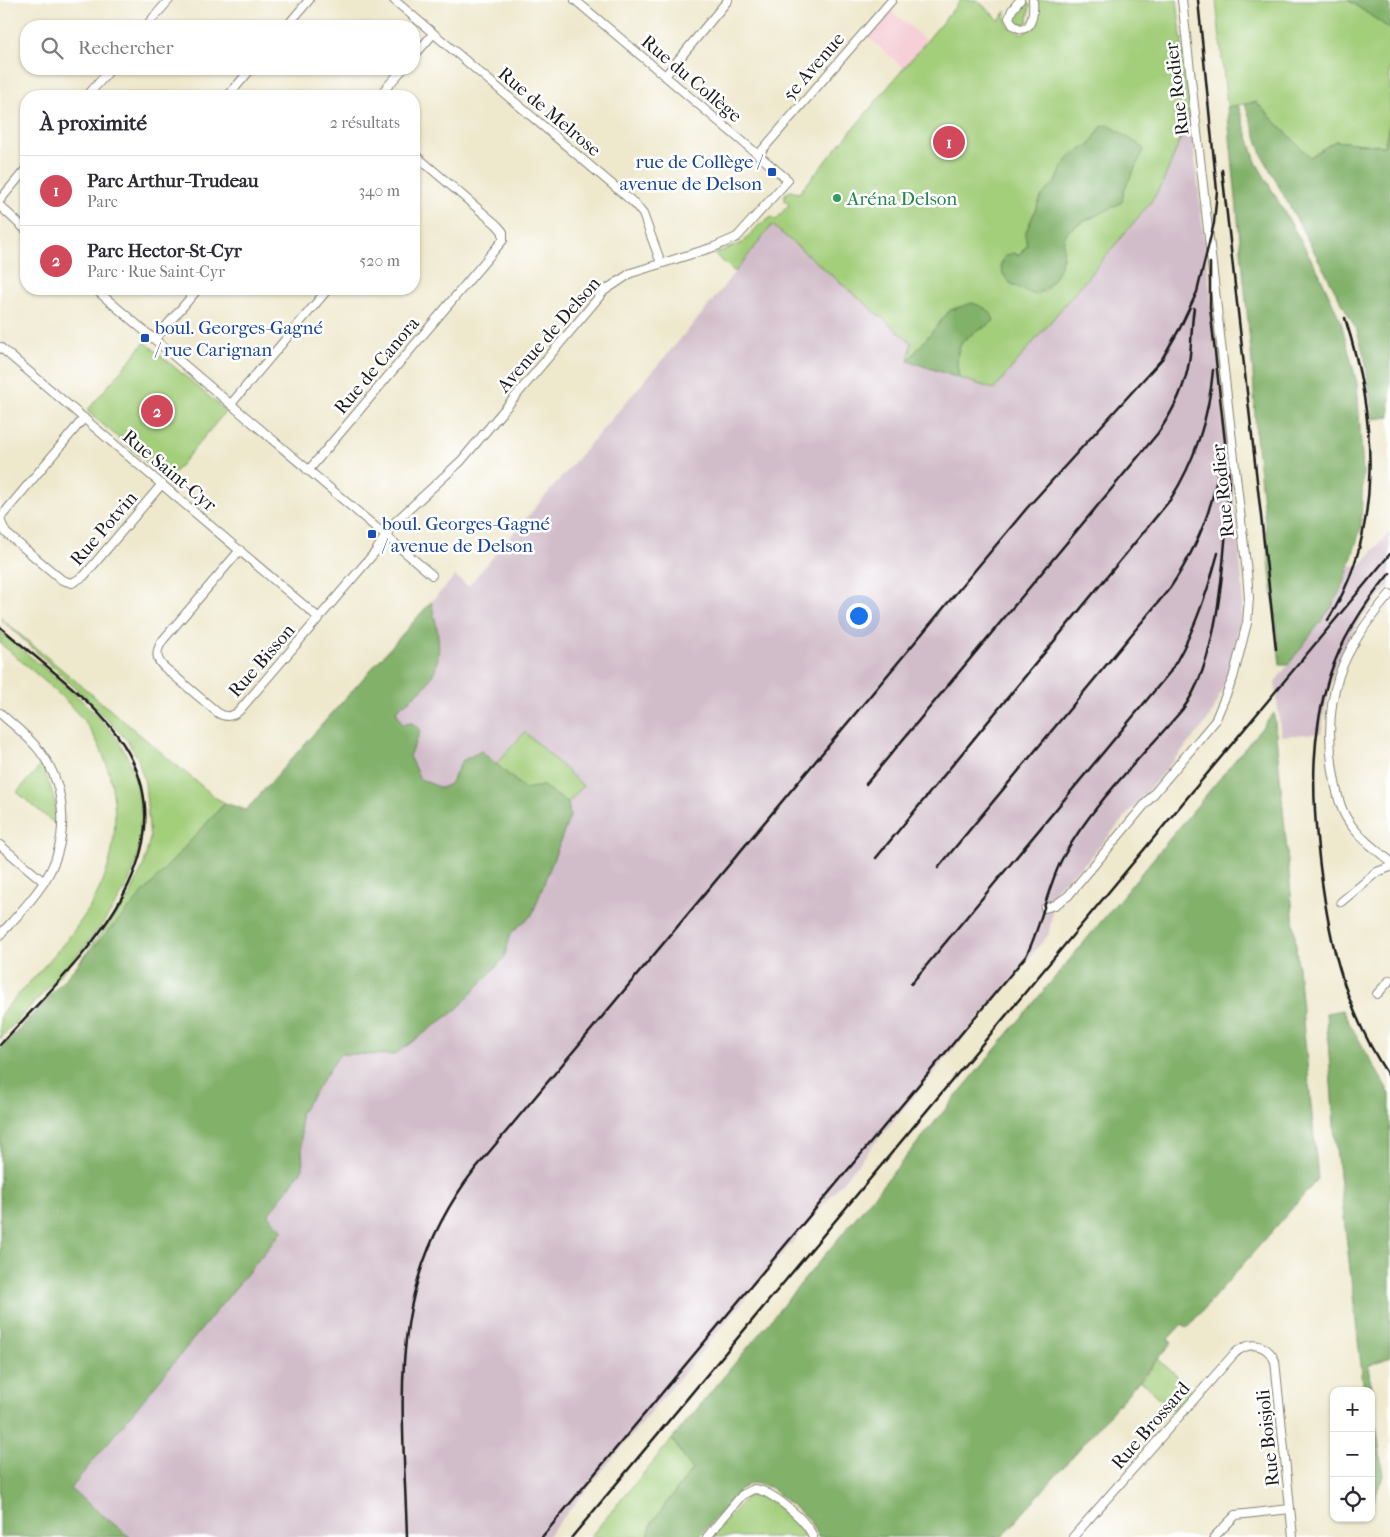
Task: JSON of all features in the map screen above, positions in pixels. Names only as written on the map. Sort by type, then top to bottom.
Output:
[{"type":"street","points":[[292,20],[309,0]]},
{"type":"street","name":"Rue de Melrose","points":[[394,0],[417,20]]},
{"type":"street","points":[[665,76],[728,0]]},
{"type":"street","name":"5e Avenue","points":[[758,155],[892,0]]},
{"type":"street","points":[[1020,0],[1012,10],[1009,18],[1013,25],[1020,29],[1027,27],[1031,23],[1033,0]]},
{"type":"street","name":"Rue Rodier","points":[[1045,908],[1053,906],[1068,896],[1215,721],[1233,678],[1247,623],[1248,573],[1182,0]]},
{"type":"street","points":[[151,20],[166,1]]},
{"type":"street","name":"Rue du Collège","points":[[577,1],[788,180]]},
{"type":"street","name":"Rue de Melrose","points":[[420,23],[638,206],[646,220],[661,263]]},
{"type":"street","points":[[420,49],[433,34]]},
{"type":"street","points":[[92,90],[105,75]]},
{"type":"street","points":[[233,90],[246,75]]},
{"type":"street","points":[[385,90],[398,75]]},
{"type":"street","name":"Rue de Canora","points":[[308,471],[503,240],[503,232],[497,225],[420,159]]},
{"type":"street","points":[[0,200],[20,176]]},
{"type":"street","name":"Avenue de Delson","points":[[386,536],[393,524],[461,461],[604,291],[622,277],[737,237],[788,180]]},
{"type":"street","points":[[2,210],[20,225]]},
{"type":"street","points":[[102,295],[432,575]]},
{"type":"street","points":[[155,340],[193,295]]},
{"type":"street","points":[[231,404],[323,295]]},
{"type":"street","name":"Rue Saint-Cyr","points":[[2,352],[84,418],[319,618]]},
{"type":"street","name":"Rue Potvin","points":[[84,418],[4,511],[0,519],[6,533],[62,580],[72,583],[84,576],[162,484]]},
{"type":"street","name":"Rue Bisson","points":[[240,550],[160,645],[158,659],[164,667],[218,713],[230,717],[238,711],[319,618],[386,536]]},
{"type":"street","points":[[1390,594],[1364,625],[1349,649],[1335,690],[1330,725],[1335,781],[1345,815],[1356,831],[1390,862]]},
{"type":"street","points":[[0,713],[39,750],[51,769],[58,790],[62,834],[57,856],[44,882],[0,935]]},
{"type":"street","points":[[0,845],[44,882]]},
{"type":"street","points":[[1341,902],[1377,872],[1390,866]]},
{"type":"street","points":[[1377,994],[1390,980]]},
{"type":"street","name":"Rue Boisjoli","points":[[1257,1345],[1270,1352],[1275,1361],[1293,1537]]},
{"type":"street","name":"Rue Brossard","points":[[1073,1537],[1234,1354],[1244,1346],[1257,1345]]},
{"type":"street","points":[[707,1537],[742,1495],[754,1489],[770,1494],[805,1524],[813,1537]]},
{"type":"street","points":[[1214,1537],[1236,1514],[1290,1509]]},
{"type":"shaded area","points":[[890,10],[927,41],[904,68],[867,36]]},
{"type":"shaded area","points":[[1190,116],[1236,519],[1243,591],[1242,615],[1228,673],[1214,710],[1204,725],[1088,860],[1055,889],[1049,934],[547,1537],[130,1537],[70,1490],[282,1231],[268,1215],[303,1168],[300,1114],[340,1054],[394,1055],[456,1010],[504,958],[511,933],[532,915],[570,817],[568,803],[582,786],[525,732],[496,764],[481,751],[462,761],[450,784],[441,788],[420,779],[409,756],[402,724],[396,711],[426,685],[439,639],[431,602],[455,576],[468,586],[706,309],[772,224],[912,343],[908,361],[993,389],[1151,202],[1163,182]]},
{"type":"shaded area","points":[[1390,531],[1390,585],[1359,621],[1342,651],[1330,685],[1321,733],[1281,736],[1275,682],[1331,608],[1350,565],[1359,567]]},
{"type":"green space","points":[[961,0],[977,0],[999,20],[1006,11],[1005,17],[1008,26],[1020,33],[1026,32],[1034,26],[1037,17],[1037,0],[1177,0],[1190,116],[1163,182],[1151,202],[994,389],[959,378],[957,361],[963,341],[968,336],[984,328],[950,310],[908,361],[912,343],[772,225],[735,272],[714,254],[742,243],[760,224],[772,217],[776,220],[789,204],[784,200],[785,194],[791,191],[799,193]],"holes":[[[1102,126],[1118,131],[1143,150],[1124,190],[1122,202],[1068,230],[1062,242],[1063,258],[1045,292],[1012,285],[1003,273],[1000,264],[1013,253],[1019,255],[1027,245],[1025,234],[1042,195],[1057,180],[1063,165],[1090,144]]]},
{"type":"green space","points":[[1216,0],[1348,0],[1390,29],[1390,123],[1384,146],[1335,141],[1310,157],[1256,102],[1227,107]]},
{"type":"green space","points":[[1348,0],[1383,0],[1390,5],[1390,29]]},
{"type":"green space","points":[[1026,1],[1030,5],[1028,21],[1026,24],[1019,24],[1014,18],[1015,13],[1019,5]]},
{"type":"green space","points":[[1256,102],[1310,157],[1335,141],[1384,146],[1390,123],[1390,417],[1373,419],[1365,359],[1357,331],[1263,157],[1245,104]]},
{"type":"green space","points":[[1238,105],[1256,162],[1318,271],[1341,322],[1357,383],[1363,472],[1361,527],[1344,583],[1331,608],[1288,665],[1280,665],[1256,437],[1253,373],[1227,107]]},
{"type":"green space","points":[[1109,125],[1140,145],[1144,150],[1124,190],[1122,202],[1077,225],[1067,233],[1064,240],[1061,265],[1052,281],[1040,293],[1035,295],[1015,286],[1009,282],[1002,271],[1004,257],[1013,253],[1019,255],[1027,246],[1025,234],[1042,195],[1057,180],[1063,165],[1074,153],[1090,144],[1102,126]]},
{"type":"green space","points":[[972,303],[989,311],[994,321],[968,337],[959,347],[957,365],[959,378],[908,361],[950,310]]},
{"type":"green space","points":[[145,342],[226,411],[168,480],[87,411]]},
{"type":"green space","points":[[431,602],[439,645],[436,665],[426,685],[396,711],[402,724],[412,723],[421,730],[409,756],[420,779],[441,788],[450,784],[462,761],[481,751],[525,789],[543,786],[568,803],[570,816],[532,915],[511,933],[504,958],[456,1010],[394,1055],[340,1054],[300,1114],[303,1168],[268,1215],[283,1230],[70,1489],[130,1537],[0,1537],[0,1050],[225,803],[246,810]]},
{"type":"green space","points":[[0,618],[216,798],[225,803],[72,972],[130,895],[144,864],[150,838],[145,783],[138,759],[127,740],[85,697]]},
{"type":"green space","points":[[0,631],[86,704],[116,737],[135,777],[140,804],[141,838],[136,863],[127,885],[113,908],[77,956],[0,1039],[0,1015],[65,942],[84,916],[99,890],[110,861],[115,829],[112,784],[107,765],[95,738],[84,721],[65,700],[0,643]]},
{"type":"green space","points":[[1274,713],[1318,1179],[1187,1328],[1182,1324],[1168,1339],[1172,1343],[1002,1537],[818,1537],[809,1520],[770,1487],[752,1483],[739,1490],[699,1537],[648,1537],[652,1522],[692,1470],[672,1439]]},
{"type":"green space","points":[[525,732],[583,786],[568,803],[543,786],[525,789],[496,764]]},
{"type":"green space","points":[[42,764],[55,801],[56,825],[17,792]]},
{"type":"green space","points":[[1342,1010],[1390,1094],[1390,1357],[1368,1366],[1371,1387],[1364,1387],[1335,1140],[1326,1013]]},
{"type":"green space","points":[[1158,1359],[1193,1391],[1175,1412],[1141,1381]]},
{"type":"green space","points":[[1375,1417],[1383,1476],[1375,1496]]},
{"type":"green space","points":[[672,1439],[692,1470],[652,1522],[648,1537],[590,1537]]},
{"type":"green space","points":[[751,1494],[766,1499],[783,1510],[798,1524],[807,1537],[713,1537],[744,1499]]},
{"type":"railway","points":[[407,1537],[403,1438],[405,1345],[412,1300],[425,1256],[446,1213],[475,1169],[1027,508],[1162,359],[1180,328],[1197,292],[1214,223],[1217,191],[1198,0]]},
{"type":"railway","points":[[1222,170],[1276,649]]},
{"type":"railway","points":[[1210,263],[1210,307],[1229,478],[1228,507]]},
{"type":"railway","points":[[866,784],[1158,433],[1169,416],[1185,381],[1190,355],[1194,308]]},
{"type":"railway","points":[[1328,620],[1346,585],[1359,548],[1367,510],[1370,472],[1368,432],[1363,393],[1356,355],[1345,318]]},
{"type":"railway","points":[[876,858],[1170,500],[1194,454],[1208,404],[1213,370]]},
{"type":"railway","points":[[938,868],[1170,588],[1190,555],[1205,520],[1216,484],[1221,446]]},
{"type":"railway","points":[[542,1537],[1026,956],[1057,871],[1074,839],[1102,801],[1182,710],[1194,690],[1212,638],[1221,580],[1228,500]]},
{"type":"railway","points":[[911,984],[1170,672],[1186,644],[1209,584],[1218,553]]},
{"type":"railway","points":[[572,1537],[1390,554]]},
{"type":"railway","points":[[1390,573],[1371,597],[1355,622],[1334,663],[1323,698],[1314,762],[1316,827],[1326,911],[1332,940],[1348,996],[1373,1051],[1390,1078]]},
{"type":"railway","points":[[0,627],[77,692],[117,735],[140,779],[145,822],[137,863],[119,904],[62,979],[0,1045]]},
{"type":"place","name":"Parc Arthur-Trudeau","points":[[949,142]]},
{"type":"place","name":"rue de Collège / avenue de Delson","points":[[772,172]]},
{"type":"place","name":"Aréna Delson","points":[[837,198]]},
{"type":"place","name":"boul. Georges-Gagné / rue Carignan","points":[[145,338]]},
{"type":"place","name":"Parc Hector-St-Cyr","points":[[157,411]]},
{"type":"place","name":"boul. Georges-Gagné / avenue de Delson","points":[[372,534]]}]
